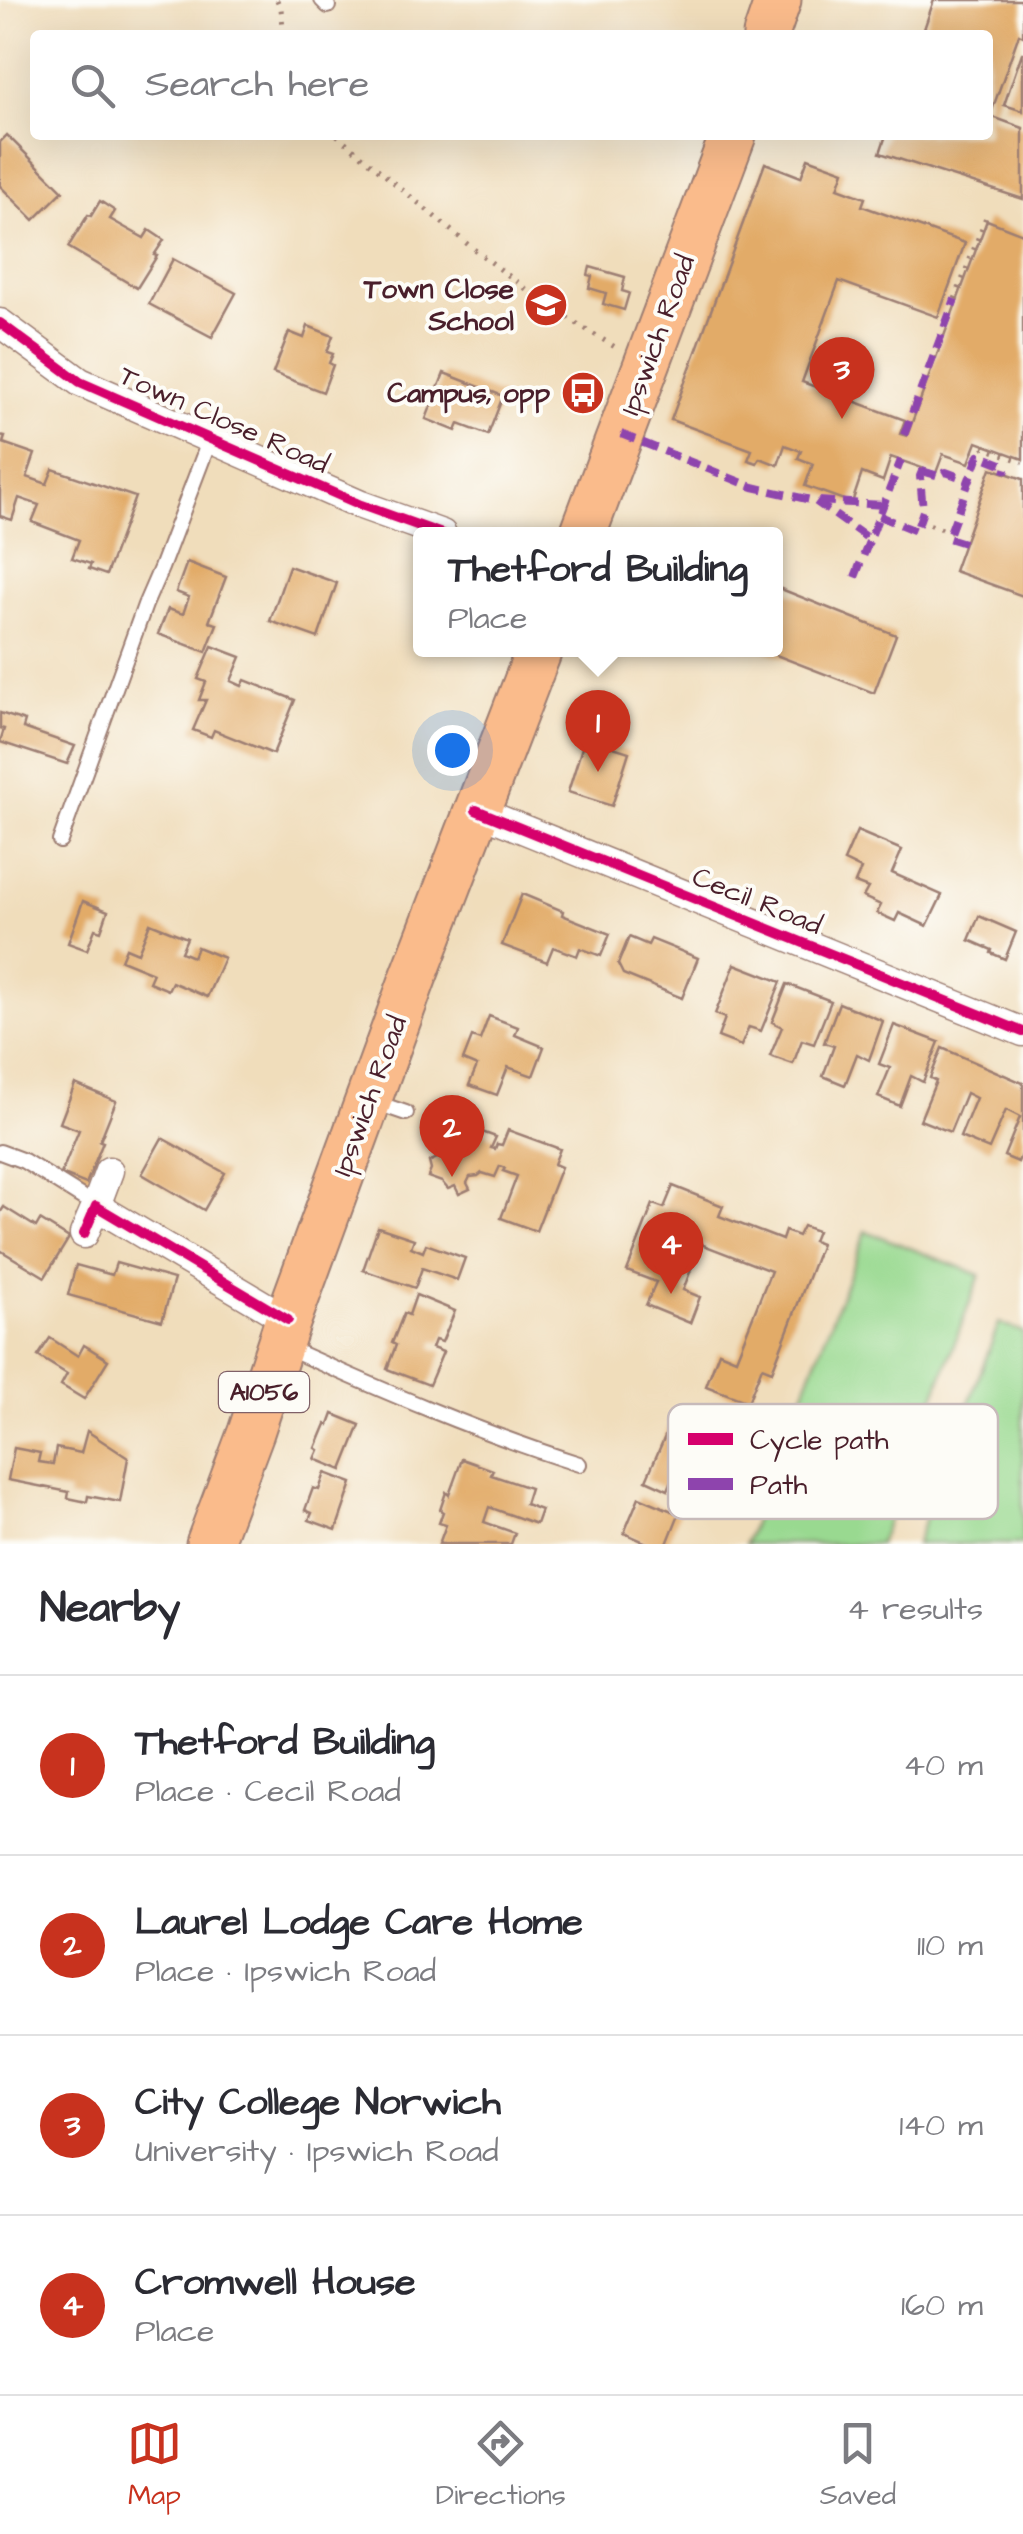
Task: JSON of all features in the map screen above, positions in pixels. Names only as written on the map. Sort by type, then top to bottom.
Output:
[{"type":"main road","points":[[768,30],[778,0]]},
{"type":"main road","name":"Ipswich Road","points":[[586,527],[730,140]]},
{"type":"main road","name":"Ipswich Road","points":[[209,1544],[284,1332],[387,1107],[476,810],[535,657]]},
{"type":"street","name":"Town Close Road","points":[[0,323],[80,382],[361,505],[422,527]]},
{"type":"street","name":"Cecil Road","points":[[476,810],[1023,1032]]},
{"type":"street","points":[[84,1234],[109,1171]]},
{"type":"street","points":[[96,1206],[284,1332]]},
{"type":"lane","points":[[60,841],[210,439]]},
{"type":"lane","points":[[0,1152],[24,1161],[96,1206]]},
{"type":"lane","points":[[284,1332],[466,1424],[579,1464]]},
{"type":"path","points":[[276,0],[283,30]]},
{"type":"path","points":[[343,140],[470,247],[550,307],[618,348],[648,361]]},
{"type":"path","points":[[956,299],[987,214]]},
{"type":"path","points":[[982,448],[1023,462]]},
{"type":"path","points":[[920,520],[951,532]]},
{"type":"green space","points":[[866,1231],[980,1275],[932,1404],[799,1404]]},
{"type":"green space","points":[[999,1323],[1023,1332],[1023,1544],[916,1544],[925,1519],[998,1519],[998,1404],[969,1404]]},
{"type":"green space","points":[[755,1519],[888,1519],[879,1544],[745,1544]]},
{"type":"building","points":[[934,0],[1023,0],[1023,36],[1019,34],[993,108],[993,30],[924,30]]},
{"type":"building","points":[[1023,53],[1023,111],[1004,105]]},
{"type":"building","points":[[993,117],[1023,128],[1023,199],[880,153],[884,140],[993,140]]},
{"type":"building","points":[[7,135],[63,191],[34,220],[0,186],[0,142]]},
{"type":"building","points":[[808,158],[844,171],[838,188],[865,198],[862,206],[965,243],[938,317],[839,281],[802,382],[905,420],[900,434],[907,436],[987,220],[1023,234],[1023,459],[977,442],[969,463],[943,454],[936,473],[891,457],[883,481],[862,473],[852,503],[805,486],[813,464],[798,458],[801,451],[785,445],[778,465],[760,458],[757,463],[748,460],[752,450],[671,420],[765,163],[801,177]]},
{"type":"building","points":[[100,201],[115,211],[110,219],[144,238],[149,230],[164,240],[137,288],[68,247]]},
{"type":"building","points":[[173,259],[236,293],[212,337],[149,304]]},
{"type":"building","points":[[590,267],[625,277],[622,291],[629,293],[624,310],[603,304],[606,293],[589,288]]},
{"type":"building","points":[[308,326],[333,336],[327,352],[333,354],[329,363],[333,365],[323,392],[273,373],[289,332],[304,338]]},
{"type":"building","points":[[444,373],[503,396],[488,435],[459,424],[456,431],[426,419]]},
{"type":"building","points":[[0,436],[5,437],[3,443],[35,454],[27,477],[47,484],[53,469],[135,497],[106,575],[89,569],[91,564],[72,558],[79,540],[32,522],[39,505],[19,498],[12,520],[0,516]]},
{"type":"building","points":[[991,468],[1023,479],[1023,596],[954,571]]},
{"type":"building","points":[[187,562],[226,577],[209,622],[217,624],[206,652],[158,634],[168,609],[183,614],[189,597],[176,592]]},
{"type":"building","points":[[289,566],[337,583],[318,638],[270,621]]},
{"type":"building","points":[[783,590],[896,635],[874,693],[781,657]]},
{"type":"building","points":[[212,646],[241,657],[231,681],[242,686],[245,680],[295,700],[273,754],[214,730],[211,737],[193,730],[206,700],[199,700],[206,682],[198,679]]},
{"type":"building","points":[[0,713],[25,721],[23,728],[75,746],[67,764],[0,742],[4,729],[0,728]]},
{"type":"building","points":[[585,738],[629,752],[612,806],[568,792]]},
{"type":"building","points":[[857,831],[902,850],[892,873],[942,895],[927,926],[899,913],[895,921],[877,913],[881,905],[863,897],[868,888],[855,883],[861,869],[844,861]]},
{"type":"building","points":[[522,894],[610,934],[601,956],[580,948],[577,956],[553,947],[547,962],[502,945]]},
{"type":"building","points":[[83,901],[108,911],[101,931],[95,929],[87,950],[68,943]]},
{"type":"building","points":[[979,916],[1016,932],[1005,959],[969,940]]},
{"type":"building","points":[[150,923],[187,938],[181,952],[193,957],[197,947],[224,958],[207,997],[172,982],[168,990],[149,982],[153,973],[121,960],[126,948],[138,953]]},
{"type":"building","points":[[629,937],[648,945],[651,939],[698,958],[682,998],[623,974],[618,964]]},
{"type":"building","points":[[735,964],[781,982],[761,1031],[749,1027],[741,1046],[718,1037],[725,1018],[715,1014]]},
{"type":"building","points":[[787,984],[831,1001],[814,1044],[802,1040],[793,1064],[770,1056],[782,1027],[772,1022]]},
{"type":"building","points":[[839,1003],[883,1021],[869,1060],[857,1054],[845,1085],[823,1076],[834,1046],[824,1043]]},
{"type":"building","points":[[489,1016],[518,1027],[515,1035],[544,1047],[533,1076],[508,1067],[497,1095],[469,1085],[477,1066],[463,1060],[472,1037],[480,1040]]},
{"type":"building","points":[[894,1025],[939,1042],[923,1082],[911,1076],[900,1106],[878,1097],[890,1068],[879,1064]]},
{"type":"building","points":[[942,1048],[1023,1083],[1023,1150],[1018,1162],[1004,1156],[1020,1117],[1006,1110],[989,1149],[960,1137],[976,1098],[966,1093],[950,1132],[920,1120],[936,1081],[930,1078]]},
{"type":"building","points":[[75,1084],[116,1101],[86,1184],[61,1174],[79,1130],[60,1123]]},
{"type":"building","points":[[454,1122],[496,1137],[491,1148],[502,1145],[508,1130],[560,1149],[554,1164],[561,1167],[536,1231],[501,1218],[517,1176],[503,1171],[505,1168],[500,1166],[495,1177],[482,1173],[470,1177],[470,1189],[459,1194],[455,1186],[448,1189],[428,1177],[429,1162],[437,1158],[440,1150],[435,1149],[441,1134],[448,1137]]},
{"type":"building","points":[[162,1138],[225,1173],[204,1210],[142,1174]]},
{"type":"building","points":[[673,1186],[723,1206],[719,1216],[782,1240],[785,1231],[798,1236],[803,1226],[817,1231],[813,1241],[821,1244],[772,1371],[762,1367],[748,1402],[706,1386],[719,1352],[736,1359],[771,1271],[701,1244],[683,1290],[700,1297],[690,1323],[646,1305],[656,1282],[627,1271],[653,1204],[664,1208]]},
{"type":"building","points":[[4,1207],[36,1227],[40,1220],[69,1238],[45,1277],[0,1250],[0,1213]]},
{"type":"building","points":[[378,1227],[414,1239],[411,1247],[423,1252],[426,1244],[465,1258],[457,1280],[422,1268],[415,1288],[363,1270]]},
{"type":"building","points":[[116,1263],[174,1279],[162,1321],[68,1295],[76,1265],[112,1275]]},
{"type":"building","points":[[416,1295],[455,1311],[442,1342],[435,1340],[432,1348],[443,1352],[429,1385],[387,1369],[396,1345],[392,1343]]},
{"type":"building","points":[[50,1338],[78,1356],[84,1345],[108,1360],[84,1399],[61,1385],[67,1374],[38,1356]]},
{"type":"building","points":[[333,1414],[360,1425],[342,1470],[315,1459],[319,1450],[316,1448]]},
{"type":"building","points":[[668,1429],[668,1490],[646,1480]]},
{"type":"building","points":[[87,1431],[128,1458],[120,1502],[88,1496],[87,1502],[68,1498],[69,1492],[8,1480],[14,1448],[40,1453],[38,1462],[53,1464],[56,1448],[81,1453]]},
{"type":"building","points":[[462,1459],[493,1470],[491,1475],[530,1488],[525,1504],[541,1510],[536,1524],[489,1507],[484,1522],[515,1533],[511,1544],[439,1544],[446,1525],[439,1523],[443,1512],[440,1510]]},
{"type":"building","points":[[325,1473],[352,1483],[336,1530],[309,1520],[312,1513],[305,1510],[313,1488],[319,1490]]},
{"type":"building","points":[[639,1497],[668,1509],[668,1519],[677,1519],[667,1544],[649,1544],[624,1533]]},
{"type":"marked path","points":[[904,435],[955,299]]},
{"type":"marked path","points":[[621,434],[753,487],[815,501],[870,540]]},
{"type":"marked path","points":[[964,543],[948,538],[979,455],[1007,466],[1005,473]]},
{"type":"marked path","points":[[855,577],[901,460]]},
{"type":"marked path","points":[[879,516],[916,531],[923,511],[923,469]]},
{"type":"marked path","points":[[922,471],[939,476],[946,472],[970,481]]},
{"type":"marked path","points":[[819,501],[883,505]]},
{"type":"cycle path","points":[[0,323],[80,382],[361,505],[422,527]]},
{"type":"cycle path","points":[[476,810],[1023,1032]]},
{"type":"cycle path","points":[[84,1234],[96,1206],[288,1320]]},
{"type":"place","name":"Town Close School","points":[[546,305]]},
{"type":"place","name":"Campus, opp","points":[[583,393]]},
{"type":"place","name":"City College Norwich","points":[[842,419]]},
{"type":"place","name":"Thetford Building","points":[[598,772]]},
{"type":"place","name":"Laurel Lodge Care Home","points":[[452,1177]]},
{"type":"place","name":"Cromwell House","points":[[671,1294]]}]
